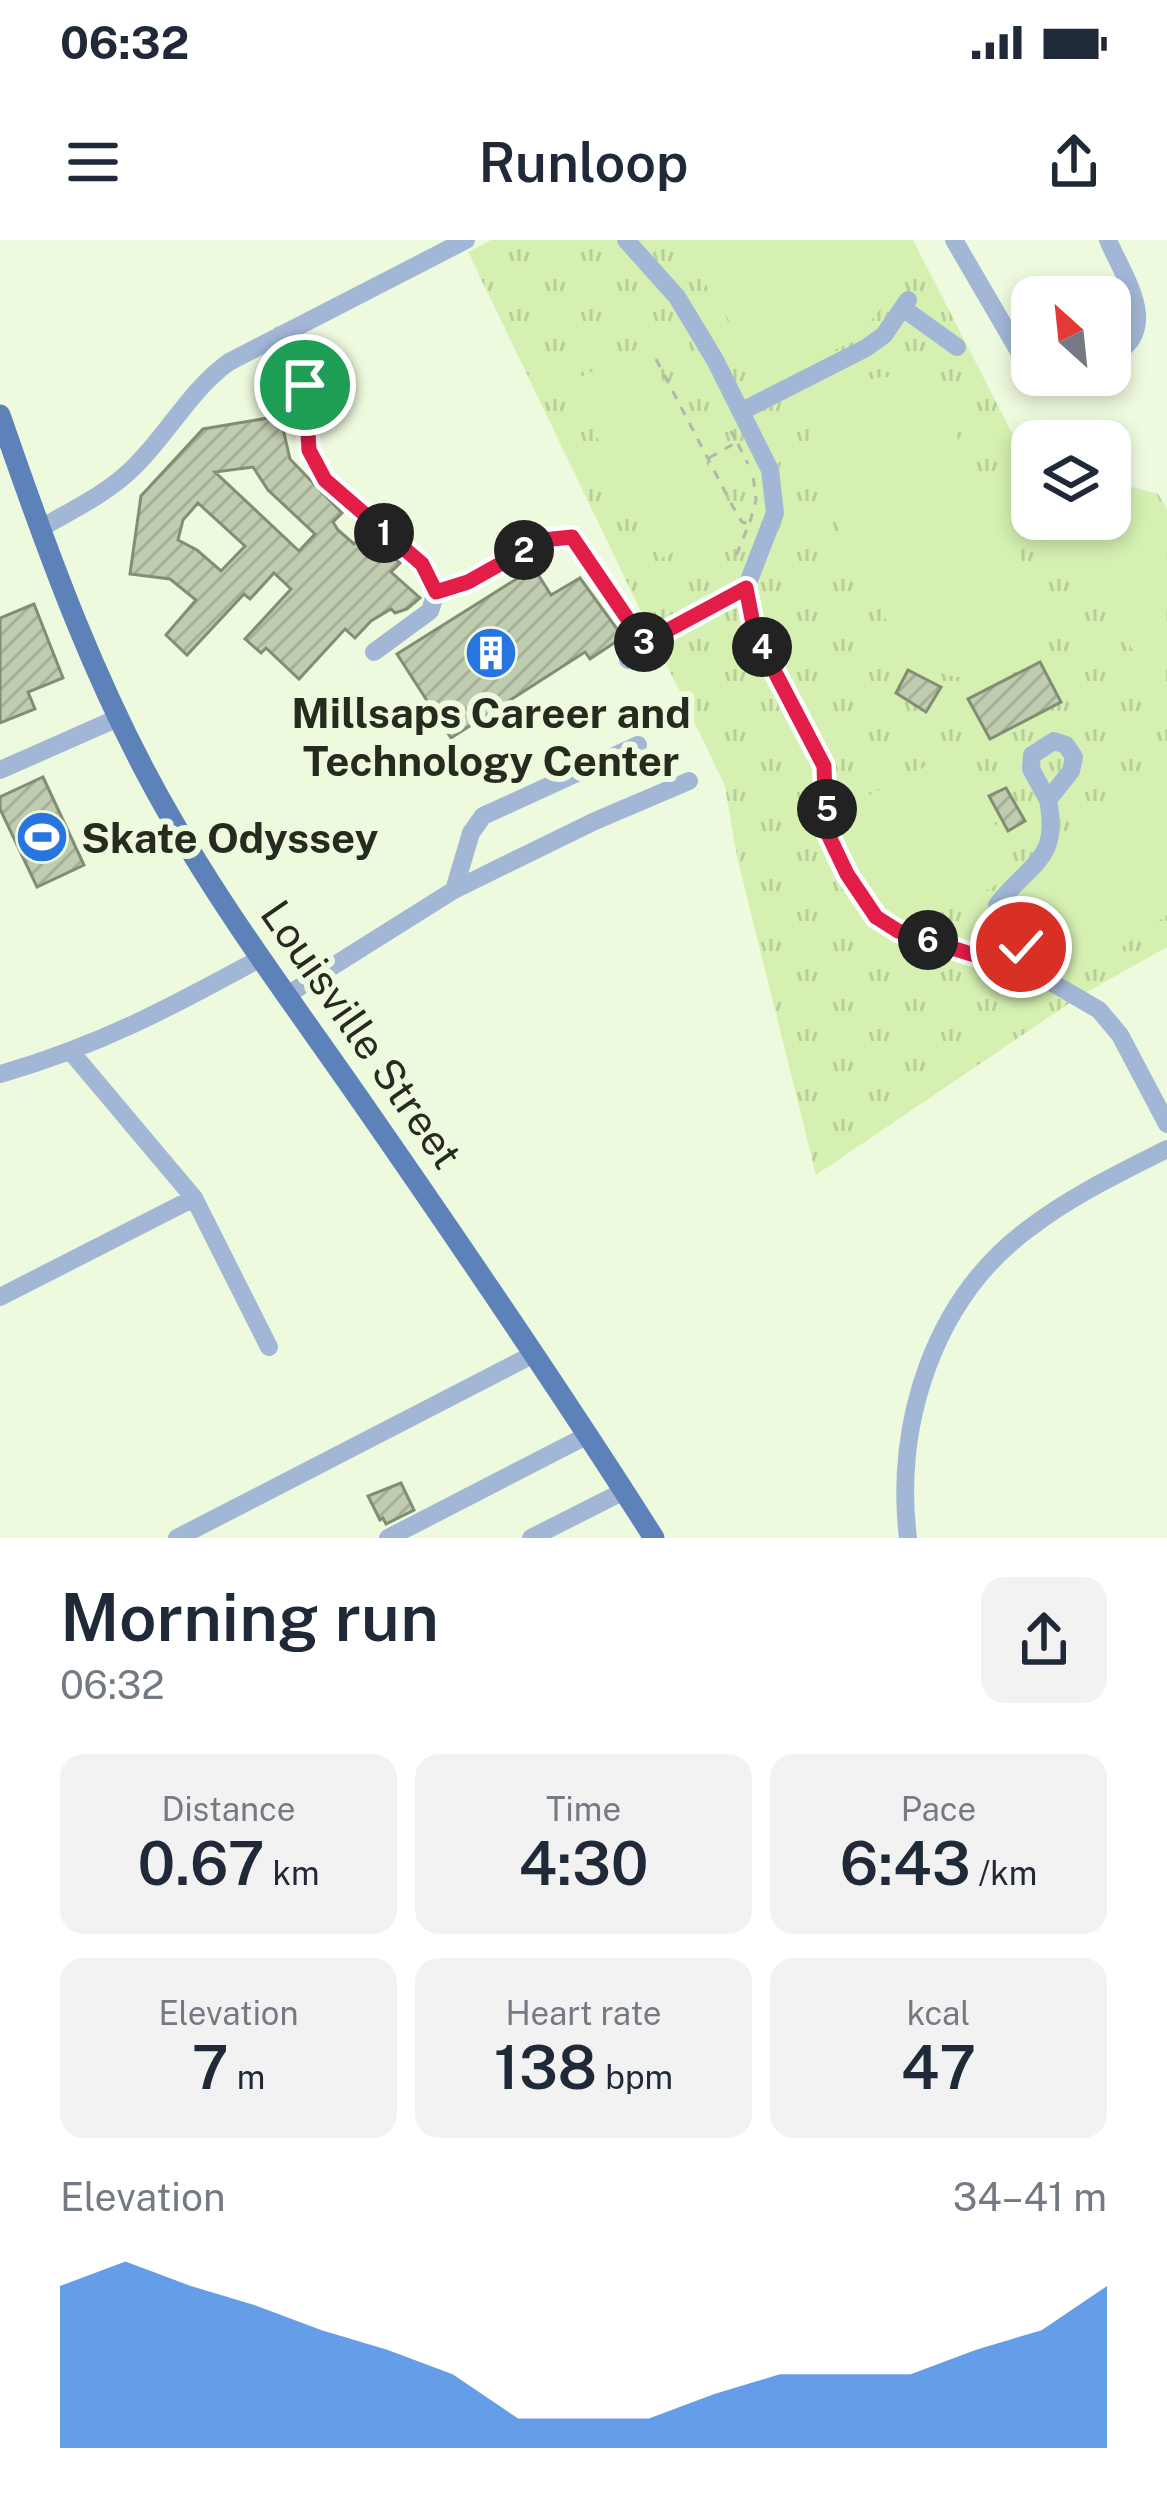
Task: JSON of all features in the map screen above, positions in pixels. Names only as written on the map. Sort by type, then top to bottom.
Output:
[{"type":"main road","name":"Louisville Street","points":[[0,415],[39,529],[118,718],[174,824],[534,1354],[653,1538]]},
{"type":"street","points":[[39,529],[109,489],[162,436],[211,375],[466,240]]},
{"type":"street","points":[[626,240],[677,297],[735,418],[770,470],[775,513],[746,588],[755,634],[824,766],[826,830],[847,874],[876,917],[898,931],[1022,970],[1080,996],[1099,1010],[1120,1035],[1167,1124]]},
{"type":"street","points":[[955,240],[1011,337]]},
{"type":"street","points":[[1108,240],[1123,276]]},
{"type":"street","points":[[1131,295],[1139,325],[1131,341]]},
{"type":"street","points":[[735,418],[866,348],[884,335],[906,304],[957,347]]},
{"type":"street","points":[[280,335],[305,385],[309,450],[325,480],[422,564],[436,592],[430,611],[374,652]]},
{"type":"street","points":[[436,592],[468,582],[543,540],[572,537],[644,643]]},
{"type":"street","points":[[628,660],[644,643],[746,588]]},
{"type":"street","points":[[0,770],[118,718]]},
{"type":"street","points":[[454,890],[471,833],[483,816],[638,745]]},
{"type":"street","points":[[287,995],[454,890],[689,781]]},
{"type":"street","points":[[1022,970],[1021,947],[999,918],[997,904],[1042,858],[1055,834],[1048,800]]},
{"type":"street","points":[[0,1075],[72,1053],[154,1017],[261,958]]},
{"type":"street","points":[[72,1053],[194,1198],[269,1347]]},
{"type":"street","points":[[908,1538],[906,1451],[915,1403],[953,1313],[987,1268],[1026,1229],[1073,1198],[1167,1149]]},
{"type":"street","points":[[0,1297],[194,1198]]},
{"type":"street","points":[[177,1538],[534,1354]]},
{"type":"street","points":[[388,1538],[588,1435]]},
{"type":"street","points":[[531,1538],[624,1491]]},
{"type":"path","points":[[656,359],[742,522],[749,524]]},
{"type":"path","points":[[735,418],[737,442],[748,464]]},
{"type":"path","points":[[708,459],[737,442]]},
{"type":"path","points":[[736,556],[756,500],[753,475]]},
{"type":"green space","points":[[491,240],[913,240],[1011,431],[1011,540],[1131,540],[1132,487],[1158,494],[1167,509],[1167,947],[1080,996],[816,1175],[737,857],[725,786],[468,252]]},
{"type":"green space","points":[[683,240],[900,240],[902,268],[897,288],[855,341],[767,379],[701,277]]},
{"type":"green space","points":[[644,345],[736,520],[660,559],[569,383]]},
{"type":"green space","points":[[887,377],[926,392],[941,407],[1054,620],[1043,626],[1034,615],[1017,651],[988,672],[953,676],[934,670],[906,650],[883,615],[814,479],[808,447],[816,416],[838,393]]},
{"type":"green space","points":[[1148,498],[1167,531],[1166,711],[1073,541],[1131,540],[1131,508]]},
{"type":"green space","points":[[948,755],[960,756],[1019,870],[969,898],[930,903],[877,879],[851,849],[835,812]]},
{"type":"green space","points":[[1167,775],[1167,915],[1077,979],[1013,891]]},
{"type":"building","points":[[280,416],[290,459],[342,513],[333,522],[338,530],[354,544],[365,532],[400,563],[391,572],[420,598],[407,609],[395,613],[391,609],[371,621],[355,638],[345,629],[299,679],[266,648],[261,653],[245,639],[291,589],[274,573],[250,599],[244,594],[187,655],[166,635],[196,600],[170,579],[130,574],[141,496],[203,429]],"holes":[[[253,467],[268,490],[315,534],[299,551],[215,472]],[[198,503],[245,546],[221,571],[178,540],[183,520]]]},
{"type":"building","name":"Millsaps Career and Technology Center","points":[[534,568],[551,595],[580,578],[623,637],[590,659],[585,652],[451,738],[397,654]]},
{"type":"building","points":[[34,604],[63,678],[28,692],[35,709],[0,723],[0,618]]},
{"type":"building","points":[[1040,662],[1061,702],[990,739],[968,699]]},
{"type":"building","points":[[908,670],[941,687],[926,712],[896,693]]},
{"type":"building","name":"Skate Odyssey","points":[[43,777],[84,865],[37,887],[0,809],[0,797]]},
{"type":"building","points":[[1006,788],[1025,821],[1008,831],[989,796]]},
{"type":"building","points":[[401,1483],[414,1510],[386,1524],[368,1496]]},
{"type":"place","name":"Millsaps Career and Technology Center","points":[[491,653]]},
{"type":"place","name":"Skate Odyssey","points":[[42,837]]},
{"type":"route","points":[[305,385],[309,450],[325,480],[422,564],[436,592],[468,582],[543,540],[572,537],[644,643],[746,588],[755,634],[824,766],[826,830],[847,874],[876,917],[898,931],[1022,970],[1021,947]]}]
